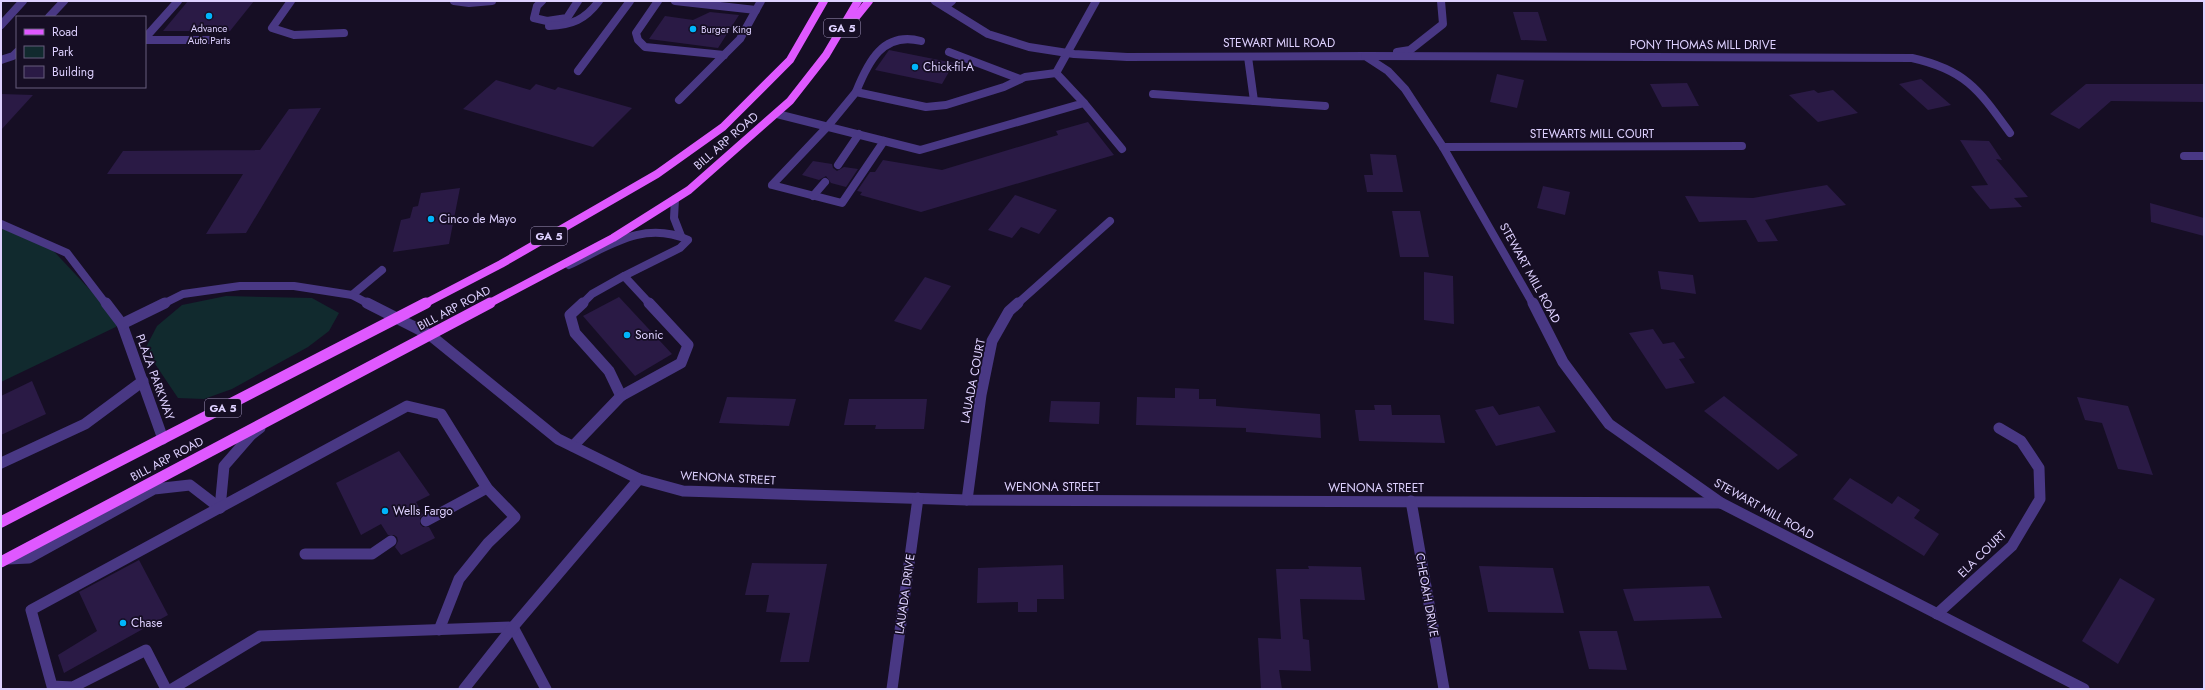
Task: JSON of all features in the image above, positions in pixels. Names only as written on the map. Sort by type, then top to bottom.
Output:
[{"type":"main road","points":[[815,1],[815,16]]},
{"type":"main road","name":"BILL ARP ROAD","points":[[1,522],[501,264],[657,174],[723,127],[790,60],[824,1]]},
{"type":"main road","name":"BILL ARP ROAD","points":[[3,562],[613,238],[675,199],[723,162],[790,101],[826,56],[858,1]]},
{"type":"main road","points":[[826,56],[869,1]]},
{"type":"street","points":[[1,25],[23,1]]},
{"type":"street","points":[[50,16],[64,1]]},
{"type":"street","points":[[146,38],[178,1]]},
{"type":"street","points":[[291,1],[272,28],[294,35],[344,33]]},
{"type":"street","points":[[454,1],[469,3],[492,1]]},
{"type":"street","points":[[540,4],[534,18],[547,21],[567,18],[578,1]]},
{"type":"street","points":[[547,21],[548,26],[570,25],[588,16],[599,1]]},
{"type":"street","points":[[578,70],[630,1]]},
{"type":"street","points":[[658,1],[636,33],[638,40],[645,47],[724,55]]},
{"type":"street","points":[[675,1],[756,10]]},
{"type":"street","points":[[679,100],[740,39],[761,1]]},
{"type":"street","name":"STEWART MILL ROAD","points":[[935,1],[948,4],[988,34],[1029,46],[1069,54],[1127,57],[1365,56],[1388,71],[1405,89],[1442,147],[1524,286],[1564,362],[1609,424],[1721,503],[2084,689]]},
{"type":"street","points":[[856,92],[926,107],[946,105],[1004,86],[1020,79],[1056,73],[1069,54],[1096,1]]},
{"type":"street","points":[[1365,56],[1410,50],[1443,24],[1441,1]]},
{"type":"street","points":[[884,141],[842,203],[772,185],[828,126],[856,92],[874,54],[893,41],[906,38],[921,41]]},
{"type":"street","points":[[146,39],[210,40]]},
{"type":"street","points":[[949,52],[953,52],[1020,79]]},
{"type":"street","points":[[1,60],[16,55]]},
{"type":"street","name":"PONY THOMAS MILL DRIVE","points":[[1365,56],[1912,58],[1945,66],[1972,83],[2010,133]]},
{"type":"street","points":[[1248,57],[1254,101]]},
{"type":"street","points":[[1056,73],[1084,103],[1122,149]]},
{"type":"street","points":[[1153,94],[1325,106]]},
{"type":"street","points":[[777,114],[920,150],[1084,103]]},
{"type":"street","points":[[838,165],[859,134]]},
{"type":"street","name":"STEWARTS MILL COURT","points":[[1442,147],[1742,146]]},
{"type":"street","points":[[2184,156],[2204,156]]},
{"type":"street","points":[[813,196],[825,182]]},
{"type":"street","points":[[675,199],[672,210],[673,219],[681,236]]},
{"type":"street","name":"LAUADA COURT","points":[[967,500],[981,394],[992,341],[1009,312],[1110,220]]},
{"type":"street","name":"PLAZA PARKWAY","points":[[1,224],[67,253],[122,324],[163,439]]},
{"type":"street","points":[[536,279],[624,239],[648,231],[681,236],[688,240],[680,248],[592,294],[570,315],[575,333],[609,371],[621,396]]},
{"type":"street","points":[[352,295],[382,270]]},
{"type":"street","points":[[573,446],[621,396],[681,363],[688,345],[624,276]]},
{"type":"street","name":"PLAZA PARKWAY","points":[[122,324],[183,294],[240,286],[294,286],[352,295],[396,319],[430,335]]},
{"type":"street","name":"WENONA STREET","points":[[430,335],[558,439],[639,479],[683,491],[967,500],[1721,503]]},
{"type":"street","points":[[1,463],[85,424],[143,381]]},
{"type":"street","points":[[166,689],[146,650],[73,687],[52,686],[31,610],[407,406],[441,414],[487,488],[515,518],[488,543],[459,579],[439,630]]},
{"type":"street","points":[[220,508],[224,466],[251,435],[276,416]]},
{"type":"street","name":"ELA COURT","points":[[1937,614],[2012,546],[2040,499],[2039,468],[2021,441],[1999,428]]},
{"type":"street","points":[[464,689],[513,627],[639,479]]},
{"type":"street","points":[[3,562],[29,558],[154,489],[190,485],[220,508]]},
{"type":"street","points":[[426,521],[487,488]]},
{"type":"street","name":"LAUADA DRIVE","points":[[892,689],[918,498]]},
{"type":"street","name":"CHEOAH DRIVE","points":[[1410,501],[1444,689]]},
{"type":"street","points":[[305,554],[372,554],[391,541]]},
{"type":"street","points":[[172,689],[260,636],[513,627]]},
{"type":"street","points":[[513,627],[546,689]]},
{"type":"green space","points":[[1,228],[47,244],[122,324],[1,382]]},
{"type":"green space","points":[[226,296],[312,298],[339,313],[329,331],[308,347],[232,389],[204,399],[178,398],[145,349],[157,326],[182,305]]},
{"type":"building","name":"Advance Auto Parts","points":[[188,1],[254,1],[230,31],[163,31]]},
{"type":"building","name":"Burger King","points":[[710,12],[739,15],[718,48],[649,39],[665,16],[693,20]]},
{"type":"building","points":[[1513,12],[1538,12],[1547,41],[1521,40]]},
{"type":"building","name":"Chick-fil-A","points":[[889,50],[954,63],[942,84],[875,70]]},
{"type":"building","points":[[1497,74],[1524,80],[1517,108],[1490,102]]},
{"type":"building","points":[[1921,79],[1951,105],[1928,110],[1899,84]]},
{"type":"building","points":[[496,80],[530,90],[536,84],[555,90],[558,87],[632,108],[593,147],[463,109]]},
{"type":"building","points":[[1687,83],[1699,106],[1662,107],[1650,84]]},
{"type":"building","points":[[2086,84],[2204,84],[2204,102],[2111,101],[2079,129],[2050,114]]},
{"type":"building","points":[[1814,90],[1818,93],[1833,90],[1858,113],[1818,122],[1789,95]]},
{"type":"building","points":[[1,94],[33,95],[1,130]]},
{"type":"building","points":[[321,108],[246,233],[206,234],[243,174],[107,174],[123,151],[260,150],[289,109]]},
{"type":"building","points":[[1088,122],[1114,155],[921,212],[860,195],[862,192],[857,191],[870,172],[875,172],[883,160],[942,170],[1058,135],[1056,131]]},
{"type":"building","points":[[1960,140],[1989,141],[2002,160],[1996,159],[2028,197],[2014,198],[2022,207],[1990,209],[1971,186],[1988,185]]},
{"type":"building","points":[[1370,154],[1396,155],[1403,192],[1367,192],[1364,175],[1373,175]]},
{"type":"building","points":[[813,161],[832,164],[833,168],[837,171],[844,167],[858,169],[846,187],[831,183],[826,176],[819,180],[802,175]]},
{"type":"building","points":[[1827,185],[1846,205],[1765,220],[1778,241],[1758,242],[1746,220],[1699,222],[1685,196],[1753,198]]},
{"type":"building","points":[[1543,186],[1570,192],[1565,215],[1537,208]]},
{"type":"building","points":[[460,188],[449,244],[393,252],[401,220],[410,218],[413,207],[418,206],[421,193]]},
{"type":"building","points":[[1015,195],[1057,210],[1039,234],[1021,227],[1012,238],[988,230]]},
{"type":"building","points":[[2150,203],[2204,218],[2204,236],[2151,222]]},
{"type":"building","points":[[1392,211],[1420,211],[1429,257],[1400,257]]},
{"type":"building","points":[[1658,271],[1693,275],[1696,294],[1661,289]]},
{"type":"building","points":[[1424,272],[1453,276],[1454,324],[1424,320]]},
{"type":"building","points":[[925,277],[951,286],[921,330],[894,321]]},
{"type":"building","name":"Sonic","points":[[619,297],[672,354],[635,376],[583,316]]},
{"type":"building","points":[[1653,329],[1663,344],[1674,342],[1685,358],[1679,359],[1695,383],[1666,389],[1629,333]]},
{"type":"building","points":[[32,381],[46,414],[1,435],[1,396]]},
{"type":"building","points":[[1175,388],[1199,389],[1199,399],[1216,399],[1216,406],[1320,414],[1321,438],[1246,432],[1246,428],[1136,425],[1137,397],[1175,398]]},
{"type":"building","points":[[1724,396],[1798,455],[1778,470],[1704,411]]},
{"type":"building","points":[[727,397],[796,399],[789,426],[719,423]]},
{"type":"building","points":[[2077,397],[2128,406],[2153,475],[2118,469],[2102,423],[2085,420]]},
{"type":"building","points":[[849,399],[927,399],[924,429],[875,429],[876,425],[844,425]]},
{"type":"building","points":[[1051,401],[1100,402],[1099,424],[1049,422]]},
{"type":"building","points":[[1374,405],[1391,405],[1392,415],[1440,415],[1445,443],[1359,441],[1355,410],[1375,410]]},
{"type":"building","points":[[1493,406],[1499,415],[1539,406],[1556,432],[1496,446],[1475,410]]},
{"type":"building","name":"Wells Fargo","points":[[399,451],[430,495],[416,502],[423,515],[420,518],[420,524],[423,527],[429,527],[435,538],[401,555],[395,547],[398,541],[397,537],[394,535],[388,535],[381,524],[361,535],[336,483]]},
{"type":"building","points":[[1850,478],[1892,504],[1898,496],[1920,510],[1914,518],[1939,534],[1924,556],[1833,499]]},
{"type":"building","name":"Chase","points":[[139,560],[168,615],[64,673],[58,655],[97,631],[79,592]]},
{"type":"building","points":[[752,563],[827,564],[809,662],[780,662],[790,613],[766,612],[769,595],[745,595]]},
{"type":"building","points":[[1063,565],[1064,599],[1037,599],[1037,612],[1018,612],[1018,602],[977,603],[978,568]]},
{"type":"building","points":[[1308,566],[1361,567],[1365,600],[1300,599],[1303,639],[1309,640],[1311,671],[1279,670],[1282,689],[1261,689],[1258,638],[1281,639],[1276,569],[1309,569]]},
{"type":"building","points":[[1479,566],[1553,568],[1564,613],[1488,612]]},
{"type":"building","points":[[2120,578],[2155,599],[2118,664],[2082,641]]},
{"type":"building","points":[[1709,586],[1722,618],[1634,621],[1623,589]]},
{"type":"building","points":[[1579,631],[1617,631],[1627,670],[1589,669]]},
{"type":"place","name":"Advance Auto Parts","points":[[209,16]]},
{"type":"place","name":"Burger King","points":[[693,29]]},
{"type":"place","name":"Chick-fil-A","points":[[915,67]]},
{"type":"place","name":"Cinco de Mayo","points":[[431,219]]},
{"type":"place","name":"Sonic","points":[[627,335]]},
{"type":"place","name":"Wells Fargo","points":[[385,511]]},
{"type":"place","name":"Chase","points":[[123,623]]}]
